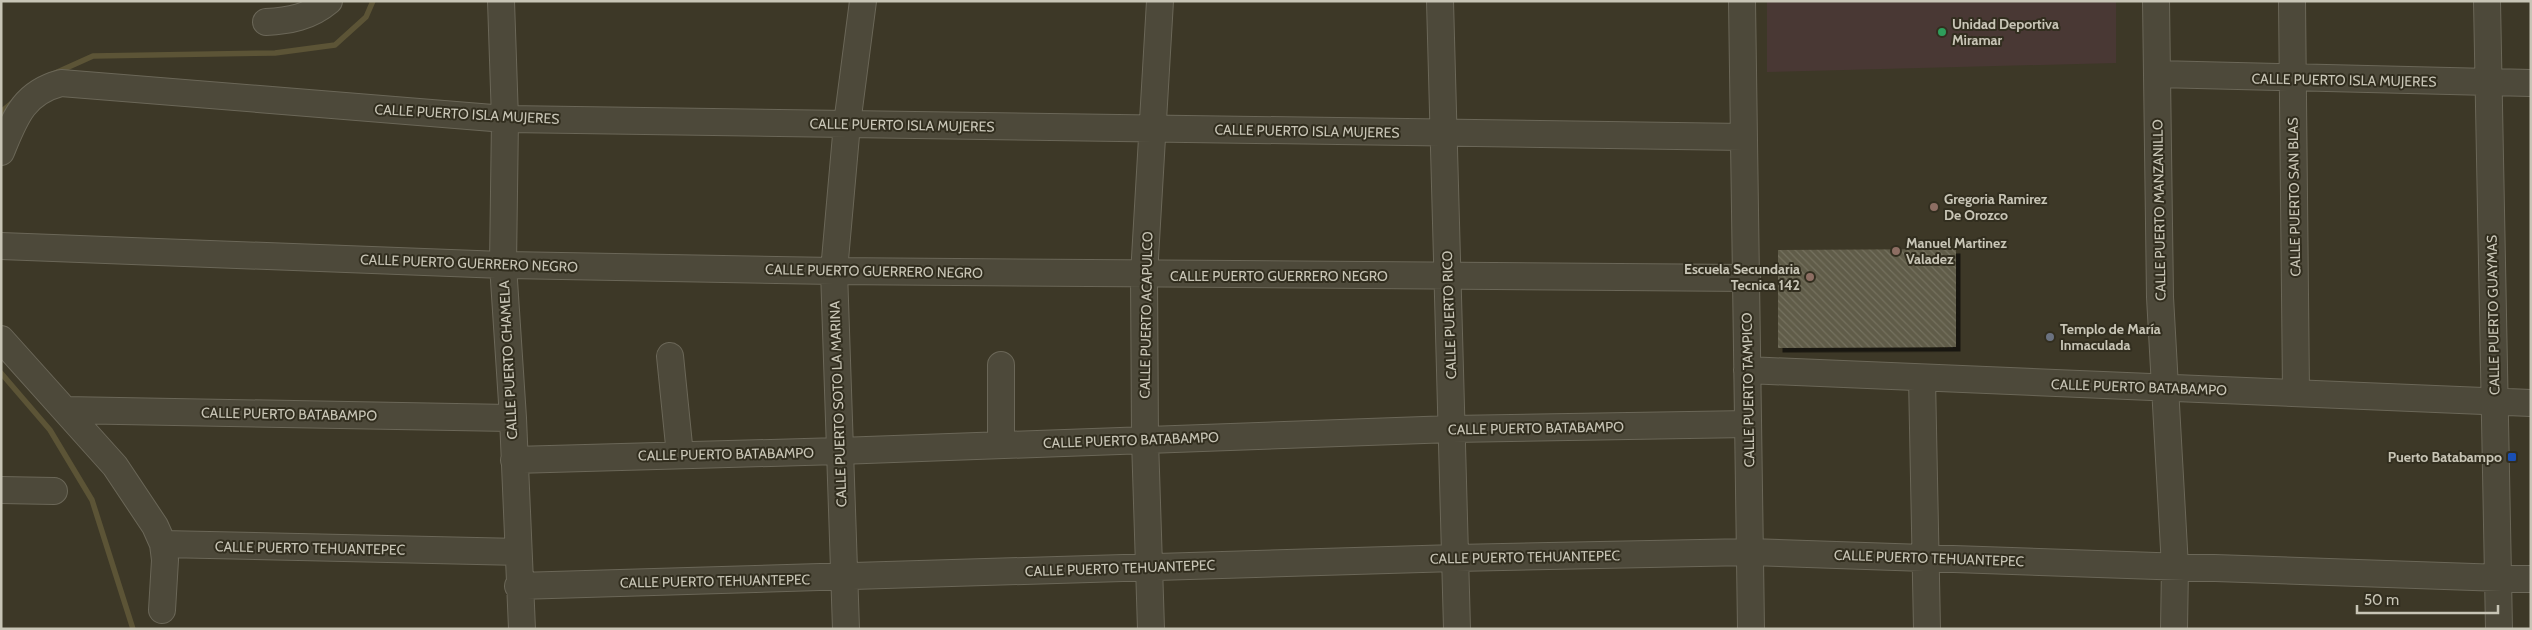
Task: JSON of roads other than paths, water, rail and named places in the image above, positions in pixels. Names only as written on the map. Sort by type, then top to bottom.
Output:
[{"type":"street","points":[[266,22],[290,21],[310,14],[329,1]]},
{"type":"street","name":"CALLE PUERTO CHAMELA","points":[[501,1],[505,119],[503,264],[513,418],[518,586],[522,629]]},
{"type":"street","name":"CALLE PUERTO SOTO LA MARINA","points":[[846,629],[834,271],[847,124],[863,1]]},
{"type":"street","name":"CALLE PUERTO ACAPULCO","points":[[1151,629],[1145,440],[1144,275],[1160,1]]},
{"type":"street","name":"CALLE PUERTO RICO","points":[[1440,1],[1457,629]]},
{"type":"street","name":"CALLE PUERTO TAMPICO","points":[[1742,1],[1751,629]]},
{"type":"street","name":"CALLE PUERTO MANZANILLO","points":[[2156,1],[2160,297],[2175,567],[2174,629]]},
{"type":"street","name":"CALLE PUERTO SAN BLAS","points":[[2292,1],[2296,392]]},
{"type":"street","name":"CALLE PUERTO GUAYMAS","points":[[2487,1],[2500,629]]},
{"type":"street","name":"CALLE PUERTO ISLA MUJERES","points":[[2157,74],[2292,79],[2531,83]]},
{"type":"street","name":"CALLE PUERTO ISLA MUJERES","points":[[1,152],[18,112],[30,98],[44,87],[61,83],[505,119],[1744,137]]},
{"type":"street","name":"CALLE PUERTO GUERRERO NEGRO","points":[[1,246],[503,264],[834,271],[1144,275],[1747,278]]},
{"type":"street","points":[[1,339],[115,466],[155,526],[163,544],[165,560],[162,610]]},
{"type":"street","points":[[670,356],[680,454]]},
{"type":"street","points":[[1001,365],[1001,445]]},
{"type":"street","name":"CALLE PUERTO BATABAMPO","points":[[1747,370],[2531,403]]},
{"type":"street","points":[[1922,378],[1927,629]]},
{"type":"street","name":"CALLE PUERTO BATABAMPO","points":[[65,410],[513,418]]},
{"type":"street","name":"CALLE PUERTO BATABAMPO","points":[[514,460],[839,451],[1452,429],[1748,424]]},
{"type":"street","points":[[1,490],[54,491]]},
{"type":"street","name":"CALLE PUERTO TEHUANTEPEC","points":[[163,544],[517,552]]},
{"type":"street","name":"CALLE PUERTO TEHUANTEPEC","points":[[518,586],[843,578],[1150,566],[1750,552],[2531,579]]},
{"type":"waterway","points":[[53,74],[93,56],[275,53],[335,45],[366,17],[373,1]]},
{"type":"waterway","points":[[1,112],[13,102]]},
{"type":"waterway","points":[[1,373],[50,430],[92,500],[133,629]]},
{"type":"place","name":"Unidad Deportiva Miramar","points":[[1942,32]]},
{"type":"place","name":"Gregoria Ramirez De Orozco","points":[[1934,207]]},
{"type":"place","name":"Manuel Martinez Valadez","points":[[1896,251]]},
{"type":"place","name":"Escuela Secundaria Tecnica 142","points":[[1810,277]]},
{"type":"place","name":"Templo de María Inmaculada","points":[[2050,337]]},
{"type":"place","name":"Puerto Batabampo","points":[[2512,457]]}]
